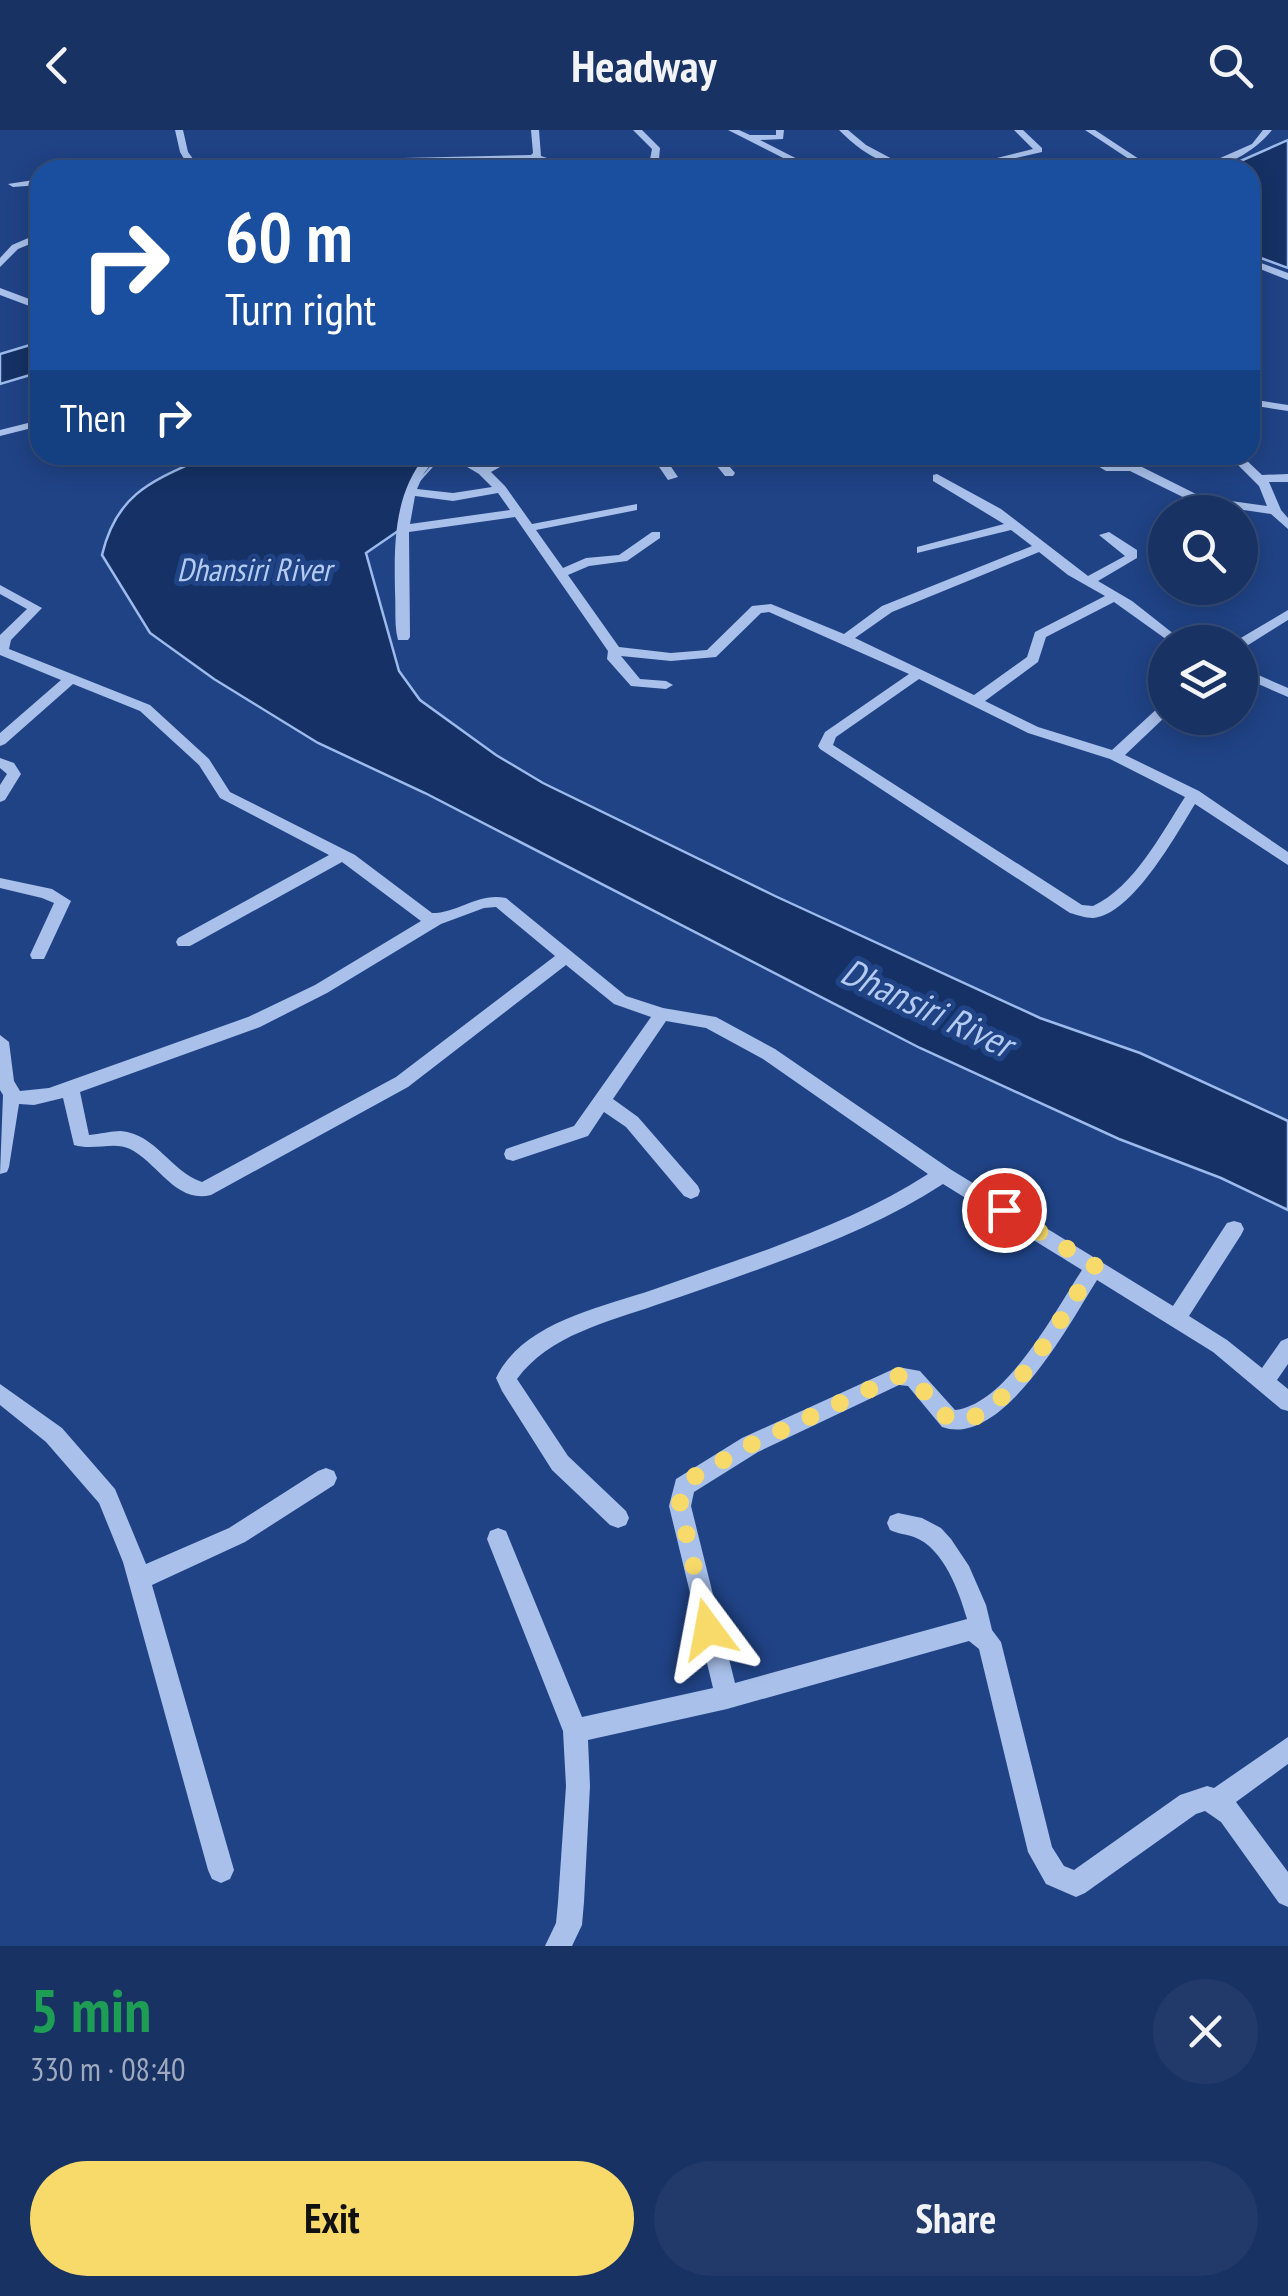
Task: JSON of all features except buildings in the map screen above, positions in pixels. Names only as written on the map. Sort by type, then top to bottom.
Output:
[{"type":"street","points":[[179,130],[189,160]]},
{"type":"street","points":[[534,130],[536,157]]},
{"type":"street","points":[[637,130],[656,148],[654,160]]},
{"type":"street","points":[[732,130],[793,160]]},
{"type":"street","points":[[748,138],[780,137],[780,130]]},
{"type":"street","points":[[842,130],[863,148],[892,160]]},
{"type":"street","points":[[1000,160],[1039,150],[1018,130]]},
{"type":"street","points":[[1090,130],[1136,160]]},
{"type":"street","points":[[1221,160],[1254,146],[1268,130]]},
{"type":"street","points":[[517,160],[544,160]]},
{"type":"street","points":[[13,184],[30,183]]},
{"type":"street","points":[[0,264],[6,249],[30,240]]},
{"type":"street","points":[[1260,266],[1288,277]]},
{"type":"street","points":[[0,291],[30,303]]},
{"type":"street","points":[[1260,404],[1288,408]]},
{"type":"street","points":[[0,434],[30,426]]},
{"type":"street","points":[[403,637],[403,529],[408,492],[423,465]]},
{"type":"street","points":[[472,465],[501,488],[615,651],[614,659],[636,683],[666,686]]},
{"type":"street","points":[[482,471],[495,465]]},
{"type":"street","points":[[662,465],[672,477]]},
{"type":"street","points":[[722,465],[729,473]]},
{"type":"street","points":[[1104,465],[1132,466],[1199,500],[1274,512]]},
{"type":"street","points":[[1245,465],[1260,479],[1274,512],[1288,524]]},
{"type":"street","points":[[938,478],[1014,525],[1155,625]]},
{"type":"street","points":[[1260,479],[1288,478]]},
{"type":"street","points":[[408,492],[461,496],[501,488]]},
{"type":"street","points":[[528,528],[633,507]]},
{"type":"street","points":[[403,529],[518,513]]},
{"type":"street","points":[[922,550],[1014,525]]},
{"type":"street","points":[[560,574],[586,562],[622,558],[656,535]]},
{"type":"street","points":[[1088,580],[1131,558],[1132,553],[1105,536]]},
{"type":"street","points":[[845,639],[887,609],[1042,546]]},
{"type":"street","points":[[0,588],[35,608],[4,639],[2,651],[145,708],[204,762],[225,796],[342,855],[435,920]]},
{"type":"street","points":[[974,702],[1033,659],[1040,635],[1115,596]]},
{"type":"street","points":[[615,651],[671,657],[710,654],[762,607],[845,639],[1032,730],[1115,756],[1194,794],[1288,860]]},
{"type":"street","points":[[1258,633],[1288,614]]},
{"type":"street","points":[[918,674],[830,735],[824,746],[1045,892],[1083,911],[1103,908],[1147,866],[1194,794]]},
{"type":"street","points":[[0,740],[70,679]]},
{"type":"street","points":[[1258,680],[1288,693]]},
{"type":"street","points":[[1115,756],[1148,725]]},
{"type":"street","points":[[0,763],[9,766],[14,774],[0,796]]},
{"type":"street","points":[[184,942],[342,855]]},
{"type":"street","points":[[0,883],[46,892],[63,901],[38,955]]},
{"type":"street","points":[[7,1102],[33,1100],[254,1022],[321,988],[435,920],[450,918],[483,902],[500,902],[620,1000],[662,1014],[710,1022],[736,1035],[943,1174],[1177,1318],[1288,1402]]},
{"type":"street","points":[[70,1088],[81,1140],[93,1144],[119,1139],[133,1142],[189,1187],[204,1190],[293,1145],[402,1082],[566,956]]},
{"type":"street","points":[[514,1154],[581,1131],[662,1014]]},
{"type":"street","points":[[0,1042],[7,1102],[0,1167]]},
{"type":"street","points":[[604,1102],[632,1122],[691,1191]]},
{"type":"street","points":[[618,1518],[560,1463],[506,1378],[514,1366],[570,1327],[837,1228],[908,1198],[943,1174]]},
{"type":"street","points":[[1177,1318],[1234,1229]]},
{"type":"street","points":[[726,1697],[680,1506],[684,1486],[750,1445],[898,1376],[912,1377],[950,1420],[965,1421],[1006,1394],[1095,1266]]},
{"type":"street","points":[[1264,1382],[1288,1347]]},
{"type":"street","points":[[0,1393],[54,1435],[107,1496],[139,1579],[221,1870]]},
{"type":"street","points":[[139,1579],[237,1535],[326,1478]]},
{"type":"street","points":[[898,1523],[928,1532],[973,1594],[981,1632],[994,1658],[1041,1852],[1056,1876],[1076,1884],[1189,1804],[1206,1798],[1230,1813],[1288,1894]]},
{"type":"street","points":[[498,1538],[575,1731],[578,1786],[571,1902],[569,1924],[558,1946]]},
{"type":"street","points":[[575,1731],[726,1697],[959,1631],[981,1632]]},
{"type":"street","points":[[1216,1802],[1288,1749]]},
{"type":"water","points":[[1288,140],[1288,268],[1260,258],[1260,160],[1243,160]]},
{"type":"water","points":[[30,345],[30,375],[0,384],[0,354]]},
{"type":"water","name":"Dhansiri River","points":[[189,465],[433,465],[417,483],[401,529],[366,553],[399,671],[420,700],[496,755],[543,783],[775,896],[1040,1018],[1140,1053],[1288,1121],[1288,1210],[1221,1178],[1119,1139],[920,1048],[425,793],[318,743],[214,679],[150,633],[102,555],[117,516],[141,490]]},
{"type":"route","points":[[708,1629],[680,1506],[680,1494],[692,1478],[750,1445],[898,1376],[912,1377],[944,1415],[958,1422],[996,1404],[1026,1368],[1095,1266],[1004,1210]]}]
